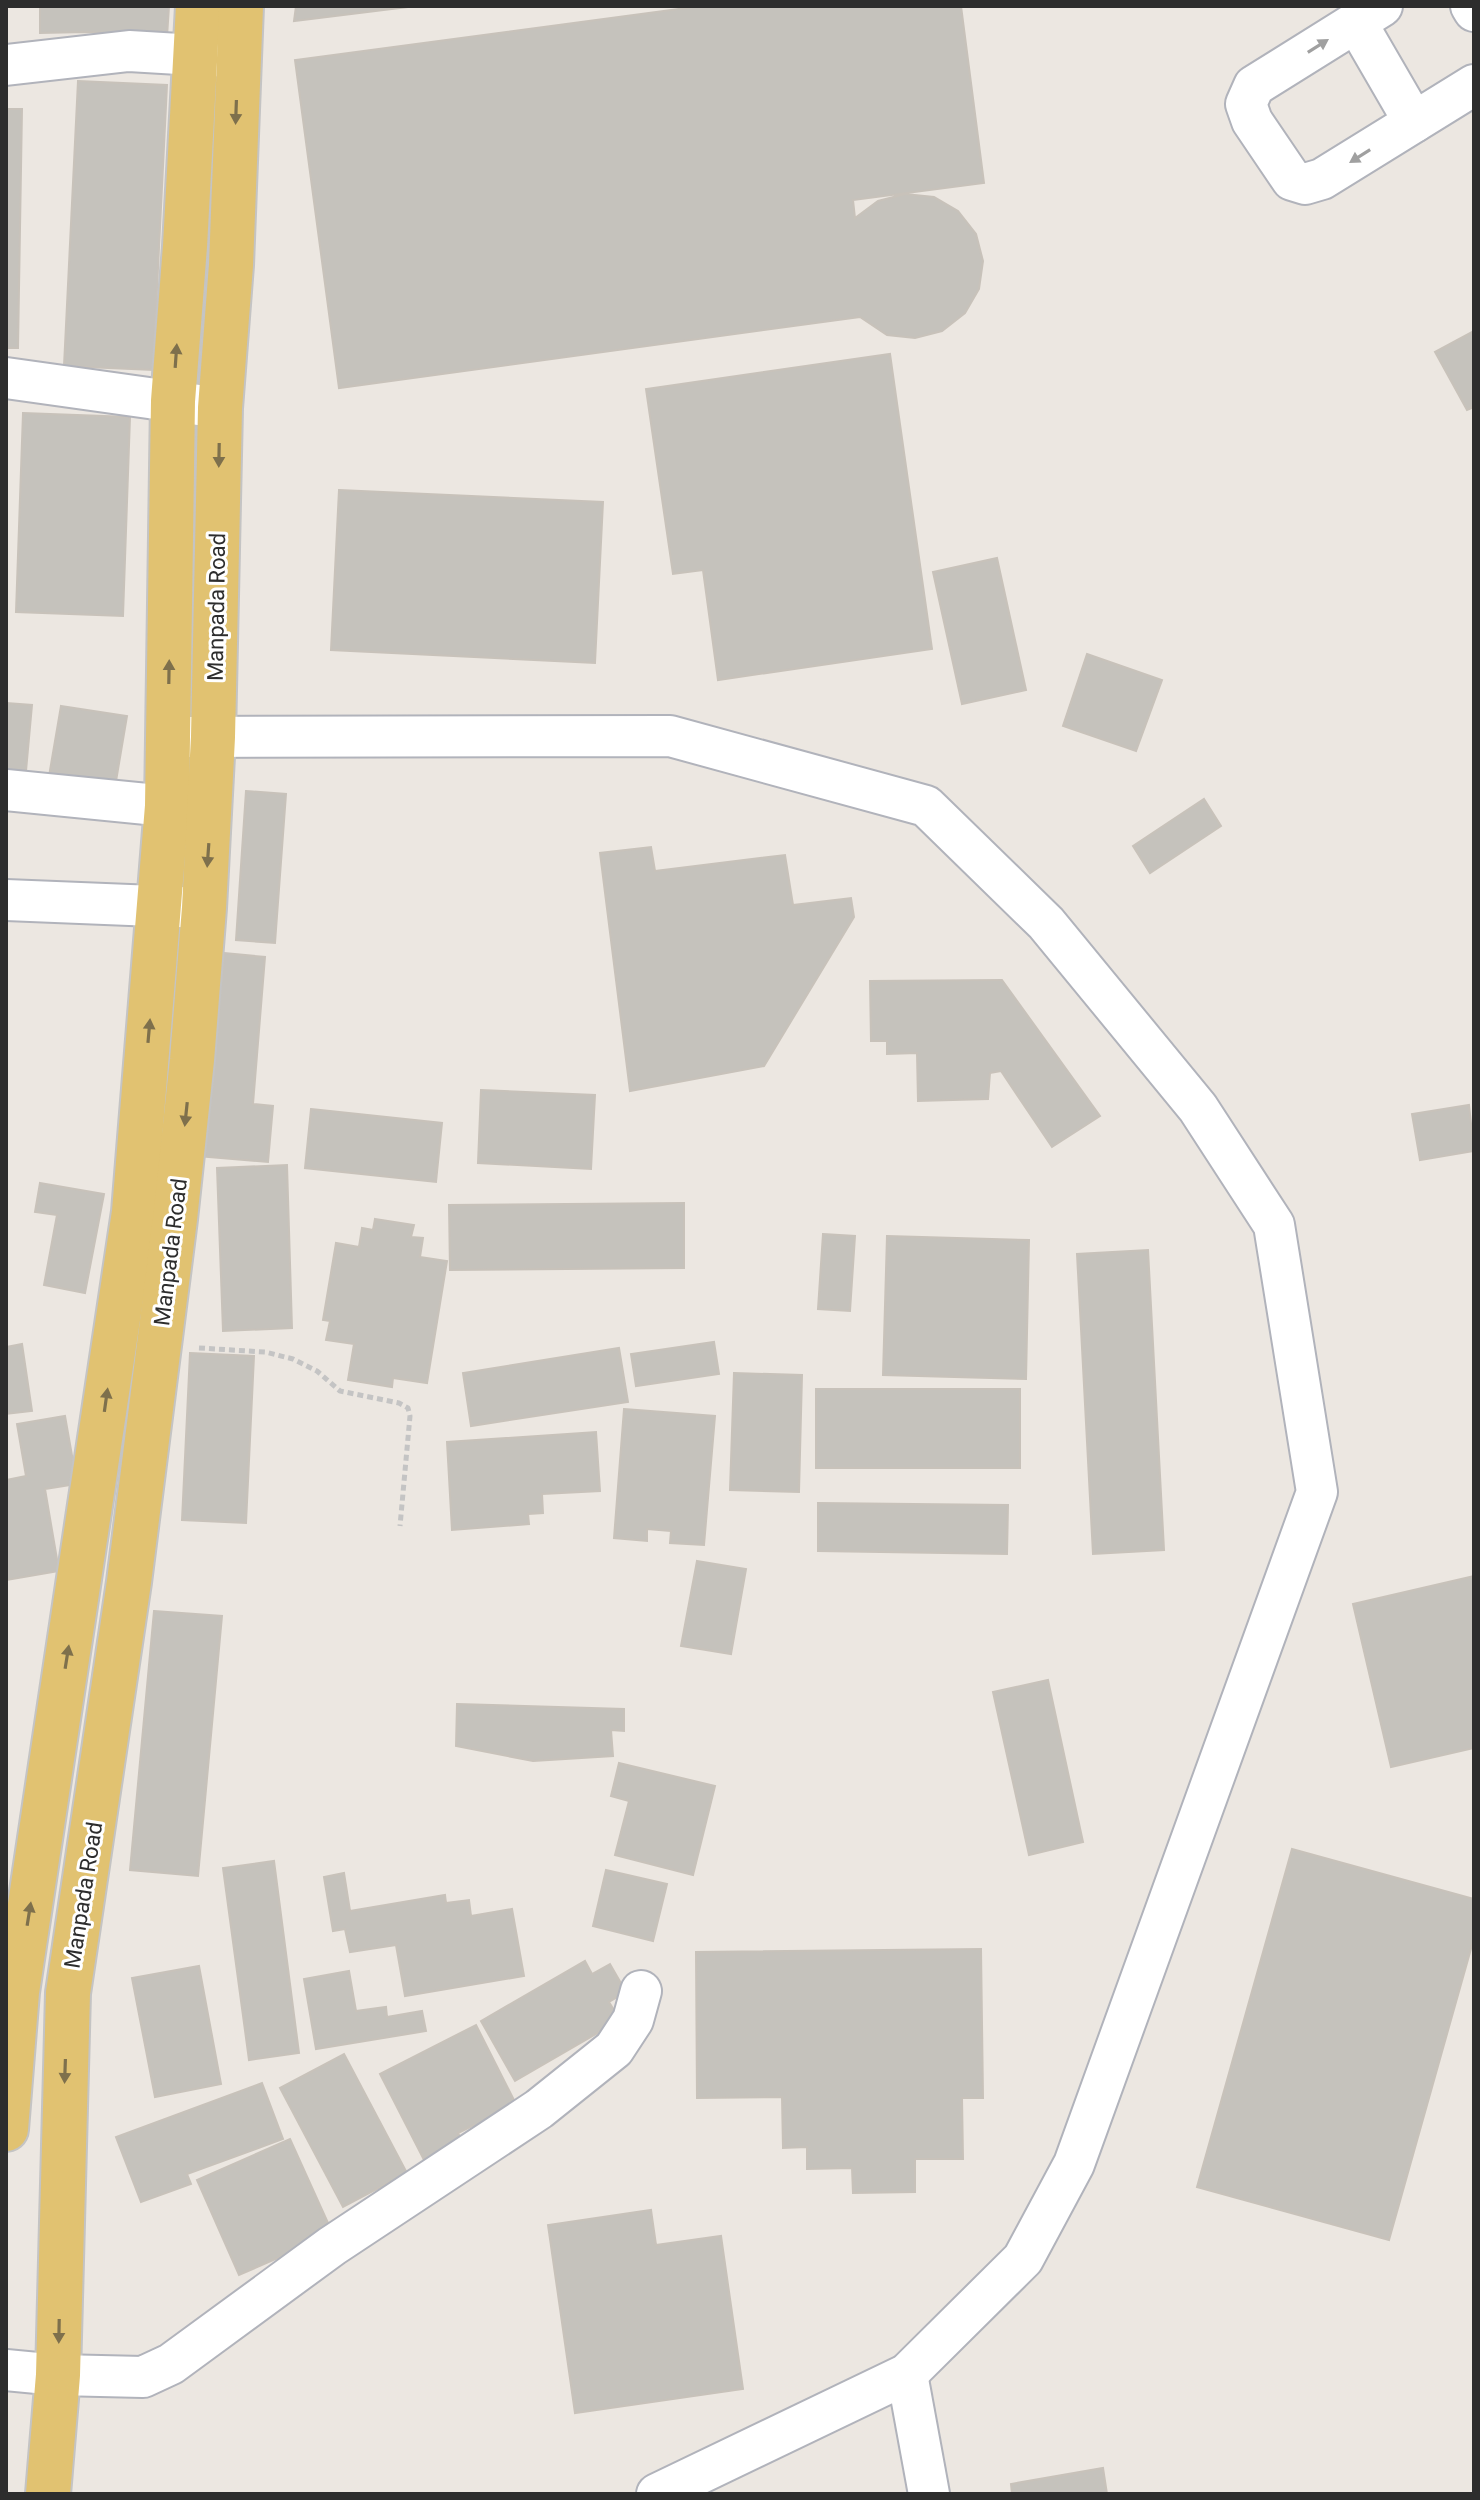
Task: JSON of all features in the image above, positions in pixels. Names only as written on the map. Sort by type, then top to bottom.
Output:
[{"type":"main road","name":"Manpada Road","points":[[48,2494],[58,2375],[68,1993],[129,1582],[158,1345],[154,1215],[159,905],[167,806],[173,401],[198,6]]},
{"type":"main road","name":"Manpada Road","points":[[6,2129],[12,1992],[114,1342],[154,1215],[192,1060],[210,811],[220,408],[231,265],[241,6]]},
{"type":"main road","points":[[114,1342],[158,1345]]},
{"type":"main road","points":[[80,1572],[129,1582]]},
{"type":"street","points":[[1471,6],[1474,11]]},
{"type":"street","points":[[1414,122],[1369,14],[1254,86],[1246,104],[1252,121],[1292,180],[1305,184],[1322,179],[1474,85]]},
{"type":"street","points":[[6,65],[129,51],[239,57]]},
{"type":"street","points":[[6,378],[220,408]]},
{"type":"street","points":[[168,737],[670,736],[926,806],[1056,935],[1198,1108],[1274,1225],[1317,1492],[1074,2164],[1023,2259],[907,2374],[657,2494]]},
{"type":"street","points":[[6,790],[210,811]]},
{"type":"street","points":[[6,900],[204,908]]},
{"type":"street","points":[[6,2370],[143,2377],[171,2364],[332,2246],[539,2109],[614,2049],[633,2020],[641,1991]]},
{"type":"street","points":[[12,1992],[68,1993]]},
{"type":"street","points":[[907,2374],[929,2494]]},
{"type":"path","points":[[158,1345],[265,1352],[293,1359],[317,1371],[340,1391],[399,1403],[408,1408],[410,1416],[400,1526]]},
{"type":"building","points":[[40,6],[169,6],[167,37],[87,32],[40,33]]},
{"type":"building","points":[[296,6],[416,6],[294,21]]},
{"type":"building","points":[[701,6],[961,6],[984,183],[853,200],[855,218],[878,201],[905,194],[934,197],[958,211],[976,234],[983,261],[979,289],[965,313],[942,331],[915,338],[887,335],[860,317],[339,388],[295,60]]},
{"type":"building","points":[[78,81],[167,85],[153,370],[64,366]]},
{"type":"building","points":[[6,109],[22,109],[18,348],[6,348]]},
{"type":"building","points":[[1474,331],[1474,407],[1467,410],[1435,352]]},
{"type":"building","points":[[890,354],[932,649],[718,680],[703,570],[673,574],[646,389]]},
{"type":"building","points":[[23,413],[130,417],[123,616],[16,612]]},
{"type":"building","points":[[339,490],[603,502],[595,663],[331,650]]},
{"type":"building","points":[[997,558],[1026,690],[962,704],[933,572]]},
{"type":"building","points":[[1087,654],[1162,680],[1136,751],[1063,726]]},
{"type":"building","points":[[6,703],[32,705],[26,771],[6,769]]},
{"type":"building","points":[[61,706],[127,716],[114,793],[48,782]]},
{"type":"building","points":[[246,791],[286,794],[275,943],[236,940]]},
{"type":"building","points":[[1204,799],[1221,826],[1150,873],[1133,846]]},
{"type":"building","points":[[651,847],[655,871],[785,855],[793,905],[851,898],[854,917],[764,1066],[630,1091],[600,853]]},
{"type":"building","points":[[224,953],[265,957],[253,1104],[273,1106],[268,1162],[198,1156],[202,1108],[210,1109]]},
{"type":"building","points":[[1002,980],[1100,1116],[1052,1147],[1001,1071],[990,1073],[988,1099],[918,1101],[917,1053],[887,1054],[887,1041],[871,1041],[870,981]]},
{"type":"building","points":[[481,1090],[595,1095],[591,1169],[478,1163]]},
{"type":"building","points":[[1469,1105],[1474,1151],[1420,1160],[1412,1114]]},
{"type":"building","points":[[311,1109],[442,1123],[436,1182],[305,1168]]},
{"type":"building","points":[[287,1165],[292,1328],[223,1331],[217,1168]]},
{"type":"building","points":[[40,1183],[104,1194],[85,1293],[44,1285],[57,1215],[35,1212]]},
{"type":"building","points":[[684,1203],[684,1268],[450,1270],[449,1205]]},
{"type":"building","points":[[375,1219],[414,1225],[411,1237],[423,1238],[420,1257],[447,1261],[427,1383],[393,1378],[392,1387],[348,1380],[354,1344],[326,1340],[330,1321],[323,1320],[336,1243],[359,1247],[362,1228],[373,1230]]},
{"type":"building","points":[[823,1234],[855,1236],[850,1311],[818,1309]]},
{"type":"building","points":[[887,1236],[1029,1240],[1026,1379],[883,1375]]},
{"type":"building","points":[[1148,1250],[1164,1550],[1093,1554],[1077,1254]]},
{"type":"building","points":[[714,1342],[719,1374],[636,1386],[631,1354]]},
{"type":"building","points":[[22,1344],[32,1411],[6,1414],[6,1347]]},
{"type":"building","points":[[619,1348],[628,1402],[471,1426],[463,1373]]},
{"type":"building","points":[[190,1353],[254,1356],[246,1523],[182,1520]]},
{"type":"building","points":[[734,1373],[802,1375],[799,1492],[730,1490]]},
{"type":"building","points":[[816,1389],[1020,1389],[1020,1468],[816,1468]]},
{"type":"building","points":[[624,1409],[715,1416],[704,1545],[670,1543],[671,1531],[647,1529],[647,1541],[614,1538]]},
{"type":"building","points":[[65,1416],[77,1484],[45,1489],[59,1571],[6,1580],[6,1480],[26,1476],[17,1424]]},
{"type":"building","points":[[596,1432],[600,1491],[542,1494],[543,1513],[528,1514],[529,1524],[452,1530],[447,1442]]},
{"type":"building","points":[[818,1503],[1008,1505],[1007,1554],[818,1551]]},
{"type":"building","points":[[697,1561],[746,1569],[731,1654],[681,1646]]},
{"type":"building","points":[[1474,1576],[1474,1748],[1391,1767],[1353,1604]]},
{"type":"building","points":[[154,1611],[222,1616],[198,1876],[130,1870]]},
{"type":"building","points":[[1048,1680],[1083,1842],[1029,1855],[993,1692]]},
{"type":"building","points":[[457,1704],[624,1709],[624,1731],[611,1730],[613,1756],[533,1761],[456,1746]]},
{"type":"building","points":[[619,1763],[715,1786],[693,1875],[615,1855],[629,1801],[611,1796]]},
{"type":"building","points":[[1292,1849],[1474,1899],[1474,1938],[1389,2240],[1197,2187]]},
{"type":"building","points":[[274,1861],[299,2053],[249,2060],[223,1868]]},
{"type":"building","points":[[606,1870],[667,1884],[653,1941],[593,1926]]},
{"type":"building","points":[[344,1873],[350,1911],[445,1895],[446,1903],[469,1900],[471,1916],[512,1909],[524,1976],[405,1996],[396,1945],[350,1952],[345,1929],[333,1931],[324,1877]]},
{"type":"building","points":[[981,1949],[983,2098],[962,2098],[963,2159],[915,2159],[915,2192],[853,2193],[852,2168],[807,2169],[807,2147],[783,2148],[782,2097],[697,2098],[696,1952]]},
{"type":"building","points":[[585,1961],[592,1974],[610,1964],[626,1992],[609,2002],[620,2020],[515,2081],[481,2021]]},
{"type":"building","points":[[199,1966],[221,2084],[155,2097],[132,1978]]},
{"type":"building","points":[[349,1971],[356,2011],[386,2007],[387,2017],[422,2011],[426,2031],[316,2049],[304,1979]]},
{"type":"building","points":[[476,2025],[520,2112],[477,2133],[474,2125],[458,2133],[462,2141],[424,2160],[380,2074]]},
{"type":"building","points":[[344,2054],[407,2173],[343,2207],[280,2088]]},
{"type":"building","points":[[262,2083],[283,2139],[187,2174],[191,2184],[141,2202],[116,2137]]},
{"type":"building","points":[[290,2139],[333,2234],[239,2275],[197,2180]]},
{"type":"building","points":[[651,2210],[656,2245],[721,2236],[743,2389],[575,2413],[548,2225]]},
{"type":"building","points":[[1103,2468],[1107,2494],[1012,2494],[1011,2484]]}]
